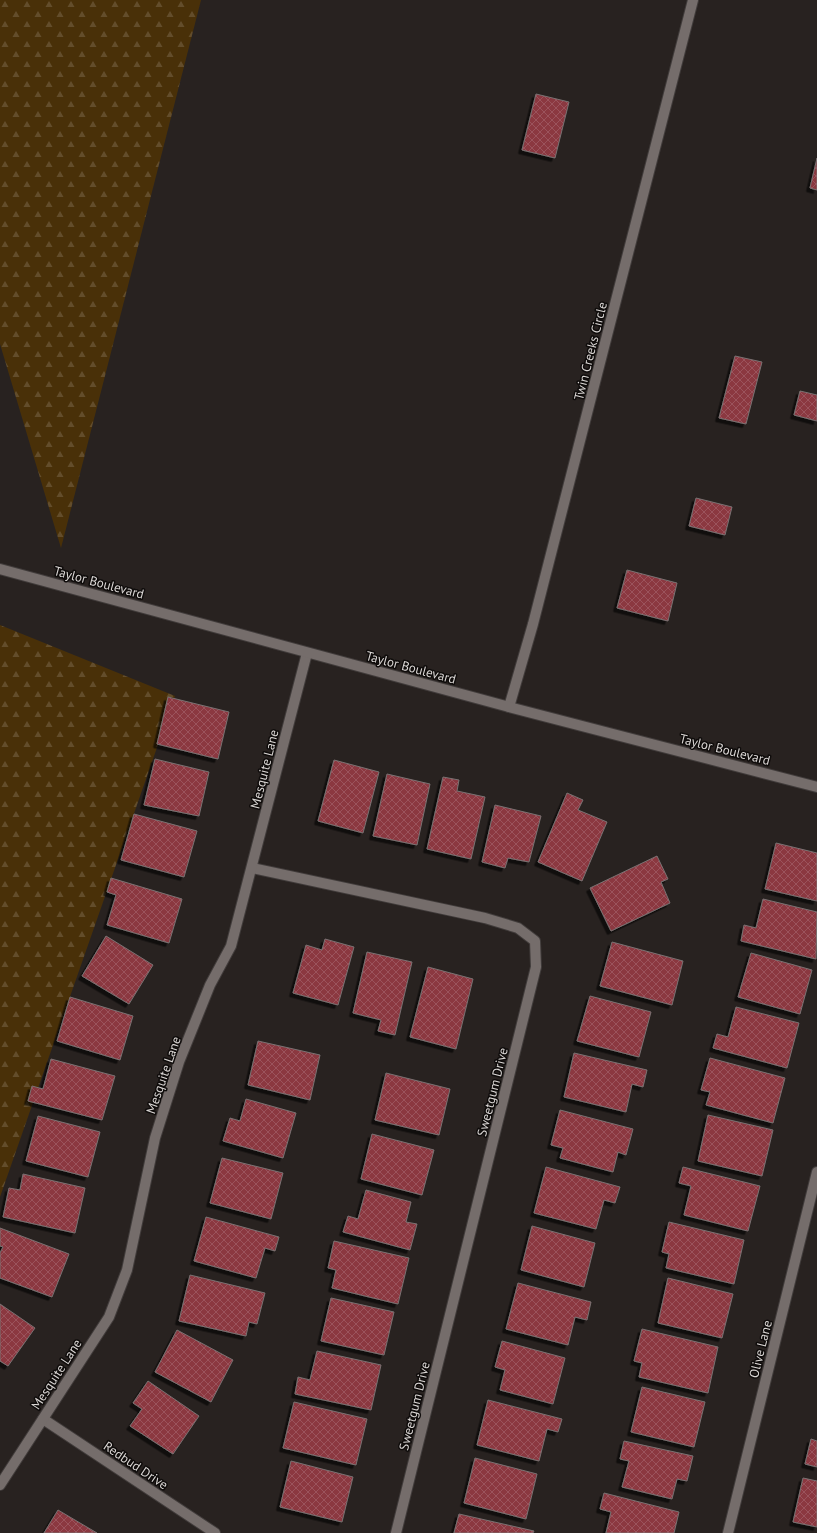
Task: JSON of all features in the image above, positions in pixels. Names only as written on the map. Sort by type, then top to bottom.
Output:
[{"type":"street","name":"Twin Creeks Circle","points":[[509,707],[533,624],[693,0]]},
{"type":"street","name":"Taylor Boulevard","points":[[0,568],[307,653],[817,787]]},
{"type":"street","name":"Mesquite Lane","points":[[0,1485],[109,1317],[127,1270],[155,1138],[179,1062],[210,985],[231,946],[307,653]]},
{"type":"street","name":"Sweetgum Drive","points":[[252,868],[485,918],[518,928],[535,941],[536,968],[396,1533]]},
{"type":"street","name":"Olive Lane","points":[[728,1533],[817,1172]]},
{"type":"street","name":"Redbud Drive","points":[[43,1419],[215,1533]]},
{"type":"green space","points":[[0,0],[201,0],[61,548],[0,344]]},
{"type":"green space","points":[[0,625],[175,696],[0,1197]]},
{"type":"building","points":[[536,94],[569,102],[555,158],[522,150]]},
{"type":"building","points":[[817,158],[817,190],[810,188]]},
{"type":"building","points":[[735,356],[762,362],[746,424],[719,418]]},
{"type":"building","points":[[800,391],[817,395],[817,421],[794,415]]},
{"type":"building","points":[[696,498],[732,507],[725,535],[689,526]]},
{"type":"building","points":[[627,570],[677,583],[668,621],[617,608]]},
{"type":"building","points":[[168,697],[229,712],[218,759],[157,744]]},
{"type":"building","points":[[155,759],[209,772],[199,816],[144,805]]},
{"type":"building","points":[[334,760],[379,772],[363,833],[318,821]]},
{"type":"building","points":[[387,774],[430,784],[417,845],[373,836]]},
{"type":"building","points":[[443,777],[459,780],[457,791],[485,797],[471,859],[427,849]]},
{"type":"building","points":[[567,793],[583,800],[578,810],[607,822],[582,881],[538,862]]},
{"type":"building","points":[[495,805],[541,816],[529,862],[508,858],[505,868],[482,862]]},
{"type":"building","points":[[134,814],[197,831],[184,877],[121,860]]},
{"type":"building","points":[[776,843],[817,853],[817,901],[765,889]]},
{"type":"building","points":[[657,856],[668,879],[661,882],[670,903],[611,931],[590,888]]},
{"type":"building","points":[[111,878],[182,899],[169,943],[107,925],[116,895],[107,892]]},
{"type":"building","points":[[763,899],[817,912],[816,959],[741,941],[744,925],[756,928]]},
{"type":"building","points":[[106,936],[153,965],[129,1004],[82,976]]},
{"type":"building","points":[[325,939],[354,947],[338,1005],[293,993],[306,945],[322,950]]},
{"type":"building","points":[[612,942],[683,961],[672,1005],[600,986]]},
{"type":"building","points":[[367,952],[412,962],[395,1035],[378,1031],[381,1020],[353,1013]]},
{"type":"building","points":[[751,953],[812,970],[800,1014],[738,997]]},
{"type":"building","points":[[428,967],[473,979],[456,1049],[410,1037]]},
{"type":"building","points":[[590,996],[651,1012],[639,1057],[577,1041]]},
{"type":"building","points":[[70,997],[133,1016],[120,1060],[57,1041]]},
{"type":"building","points":[[736,1007],[799,1023],[787,1068],[713,1048],[717,1034],[728,1037]]},
{"type":"building","points":[[258,1041],[320,1055],[310,1100],[248,1085]]},
{"type":"building","points":[[574,1053],[647,1070],[643,1087],[632,1084],[626,1112],[564,1097]]},
{"type":"building","points":[[710,1058],[785,1078],[773,1123],[706,1105],[710,1092],[701,1090]]},
{"type":"building","points":[[51,1059],[115,1076],[102,1120],[28,1101],[32,1086],[43,1089]]},
{"type":"building","points":[[386,1073],[450,1089],[439,1135],[375,1120]]},
{"type":"building","points":[[246,1099],[296,1113],[283,1158],[223,1141],[230,1118],[240,1121]]},
{"type":"building","points":[[560,1110],[633,1129],[626,1155],[618,1152],[613,1172],[560,1158],[563,1148],[551,1145]]},
{"type":"building","points":[[708,1115],[773,1130],[762,1176],[698,1161]]},
{"type":"building","points":[[38,1116],[100,1132],[88,1177],[26,1161]]},
{"type":"building","points":[[372,1134],[434,1150],[422,1195],[361,1179]]},
{"type":"building","points":[[222,1158],[283,1173],[271,1219],[210,1203]]},
{"type":"building","points":[[546,1167],[620,1187],[615,1203],[604,1200],[596,1229],[534,1213]]},
{"type":"building","points":[[683,1167],[760,1186],[748,1231],[684,1215],[691,1186],[679,1183]]},
{"type":"building","points":[[23,1174],[85,1188],[75,1233],[3,1217],[9,1188],[20,1190]]},
{"type":"building","points":[[366,1190],[411,1202],[406,1222],[417,1224],[410,1250],[343,1232],[348,1216],[358,1219]]},
{"type":"building","points":[[206,1217],[279,1237],[275,1251],[265,1248],[256,1278],[194,1261]]},
{"type":"building","points":[[669,1222],[744,1240],[734,1284],[666,1268],[669,1254],[662,1252]]},
{"type":"building","points":[[532,1226],[595,1243],[584,1287],[521,1270]]},
{"type":"building","points":[[0,1228],[69,1254],[52,1297],[0,1278],[0,1253],[3,1247],[0,1246]]},
{"type":"building","points":[[334,1241],[409,1258],[398,1304],[332,1288],[336,1270],[328,1268]]},
{"type":"building","points":[[190,1275],[265,1293],[257,1324],[249,1322],[246,1336],[179,1321]]},
{"type":"building","points":[[668,1278],[733,1294],[722,1338],[658,1323]]},
{"type":"building","points":[[518,1283],[591,1302],[587,1320],[575,1317],[568,1345],[506,1329]]},
{"type":"building","points":[[331,1298],[394,1312],[384,1355],[321,1341]]},
{"type":"building","points":[[0,1304],[35,1328],[8,1366],[0,1361]]},
{"type":"building","points":[[642,1329],[718,1347],[708,1393],[639,1377],[642,1363],[634,1361]]},
{"type":"building","points":[[177,1330],[233,1360],[211,1402],[155,1372]]},
{"type":"building","points":[[502,1341],[565,1358],[553,1404],[500,1390],[505,1370],[495,1367]]},
{"type":"building","points":[[317,1351],[381,1365],[371,1410],[295,1394],[298,1377],[310,1380]]},
{"type":"building","points":[[148,1381],[199,1416],[173,1454],[130,1426],[142,1409],[133,1403]]},
{"type":"building","points":[[642,1387],[705,1402],[694,1447],[631,1432]]},
{"type":"building","points":[[488,1400],[562,1419],[558,1432],[547,1429],[539,1461],[477,1445]]},
{"type":"building","points":[[294,1402],[367,1419],[356,1465],[283,1448]]},
{"type":"building","points":[[811,1439],[817,1441],[817,1467],[805,1464]]},
{"type":"building","points":[[624,1441],[693,1456],[687,1481],[677,1479],[672,1499],[622,1487],[629,1461],[620,1459]]},
{"type":"building","points":[[475,1458],[537,1474],[526,1519],[464,1503]]},
{"type":"building","points":[[291,1461],[353,1477],[342,1522],[280,1507]]},
{"type":"building","points":[[803,1478],[817,1481],[817,1527],[793,1522]]},
{"type":"building","points":[[604,1493],[679,1512],[674,1533],[606,1533],[611,1512],[600,1509]]},
{"type":"building","points":[[58,1510],[97,1533],[44,1533]]},
{"type":"building","points":[[459,1514],[534,1531],[533,1533],[454,1533]]}]
